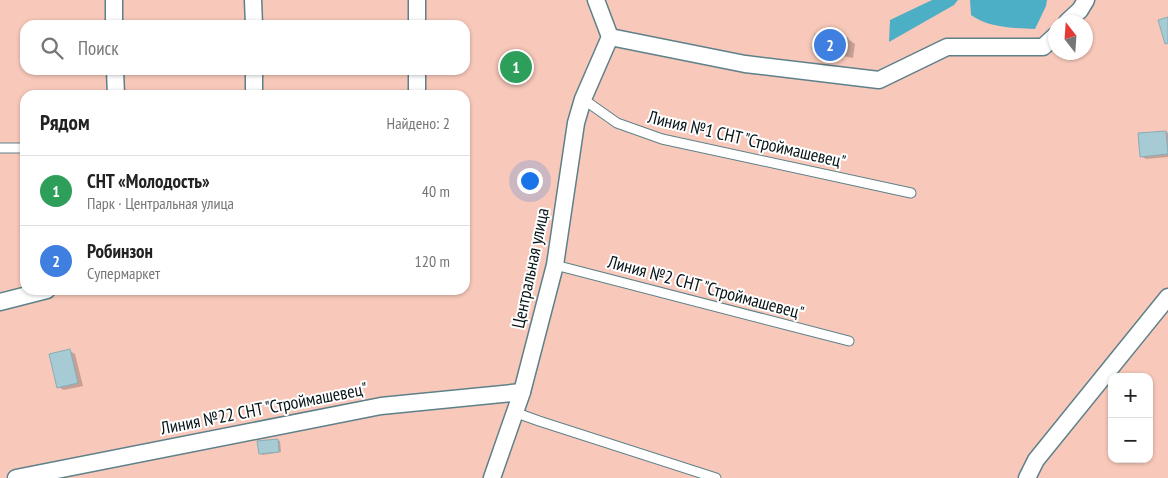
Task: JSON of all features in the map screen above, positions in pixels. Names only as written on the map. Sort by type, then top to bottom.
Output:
[{"type":"street","points":[[114,0],[114,20]]},
{"type":"street","points":[[254,0],[254,20]]},
{"type":"street","points":[[417,0],[417,20]]},
{"type":"street","points":[[596,0],[610,38],[745,64],[879,80],[946,47],[1043,48],[1048,43]]},
{"type":"street","points":[[1075,15],[1086,0]]},
{"type":"street","name":"Центральная улица","points":[[492,478],[522,392],[555,264],[576,123],[582,99],[610,38]]},
{"type":"street","points":[[116,75],[116,90]]},
{"type":"street","points":[[254,75],[254,90]]},
{"type":"street","points":[[417,75],[417,90]]},
{"type":"street","points":[[0,302],[27,295]]},
{"type":"street","points":[[1026,478],[1036,460],[1168,297]]},
{"type":"street","name":"Линия №22 СНТ \"Строймашевец\"","points":[[16,478],[381,406],[522,392]]},
{"type":"lane","name":"Линия №1 СНТ \"Строймашевец\"","points":[[582,99],[617,123],[662,139],[911,194]]},
{"type":"lane","points":[[0,148],[20,148]]},
{"type":"lane","name":"Линия №2 СНТ \"Строймашевец\"","points":[[555,264],[849,341]]},
{"type":"lane","points":[[514,412],[716,478]]},
{"type":"shaded area","points":[[0,0],[1168,0],[1168,478],[0,478]]},
{"type":"water","points":[[932,0],[958,0],[954,5],[889,42],[890,20]]},
{"type":"water","points":[[970,0],[1047,0],[1035,29],[986,23],[971,15]]},
{"type":"building","points":[[1168,17],[1168,43],[1165,44],[1158,20]]},
{"type":"building","points":[[815,34],[848,38],[846,54],[812,49]]},
{"type":"building","points":[[1166,131],[1168,154],[1140,157],[1138,133]]},
{"type":"building","points":[[70,349],[78,383],[57,388],[49,354]]},
{"type":"building","points":[[278,439],[279,452],[259,454],[257,441]]},
{"type":"place","name":"Робинзон","points":[[830,45]]},
{"type":"place","name":"СНТ «Молодость»","points":[[516,67]]}]
